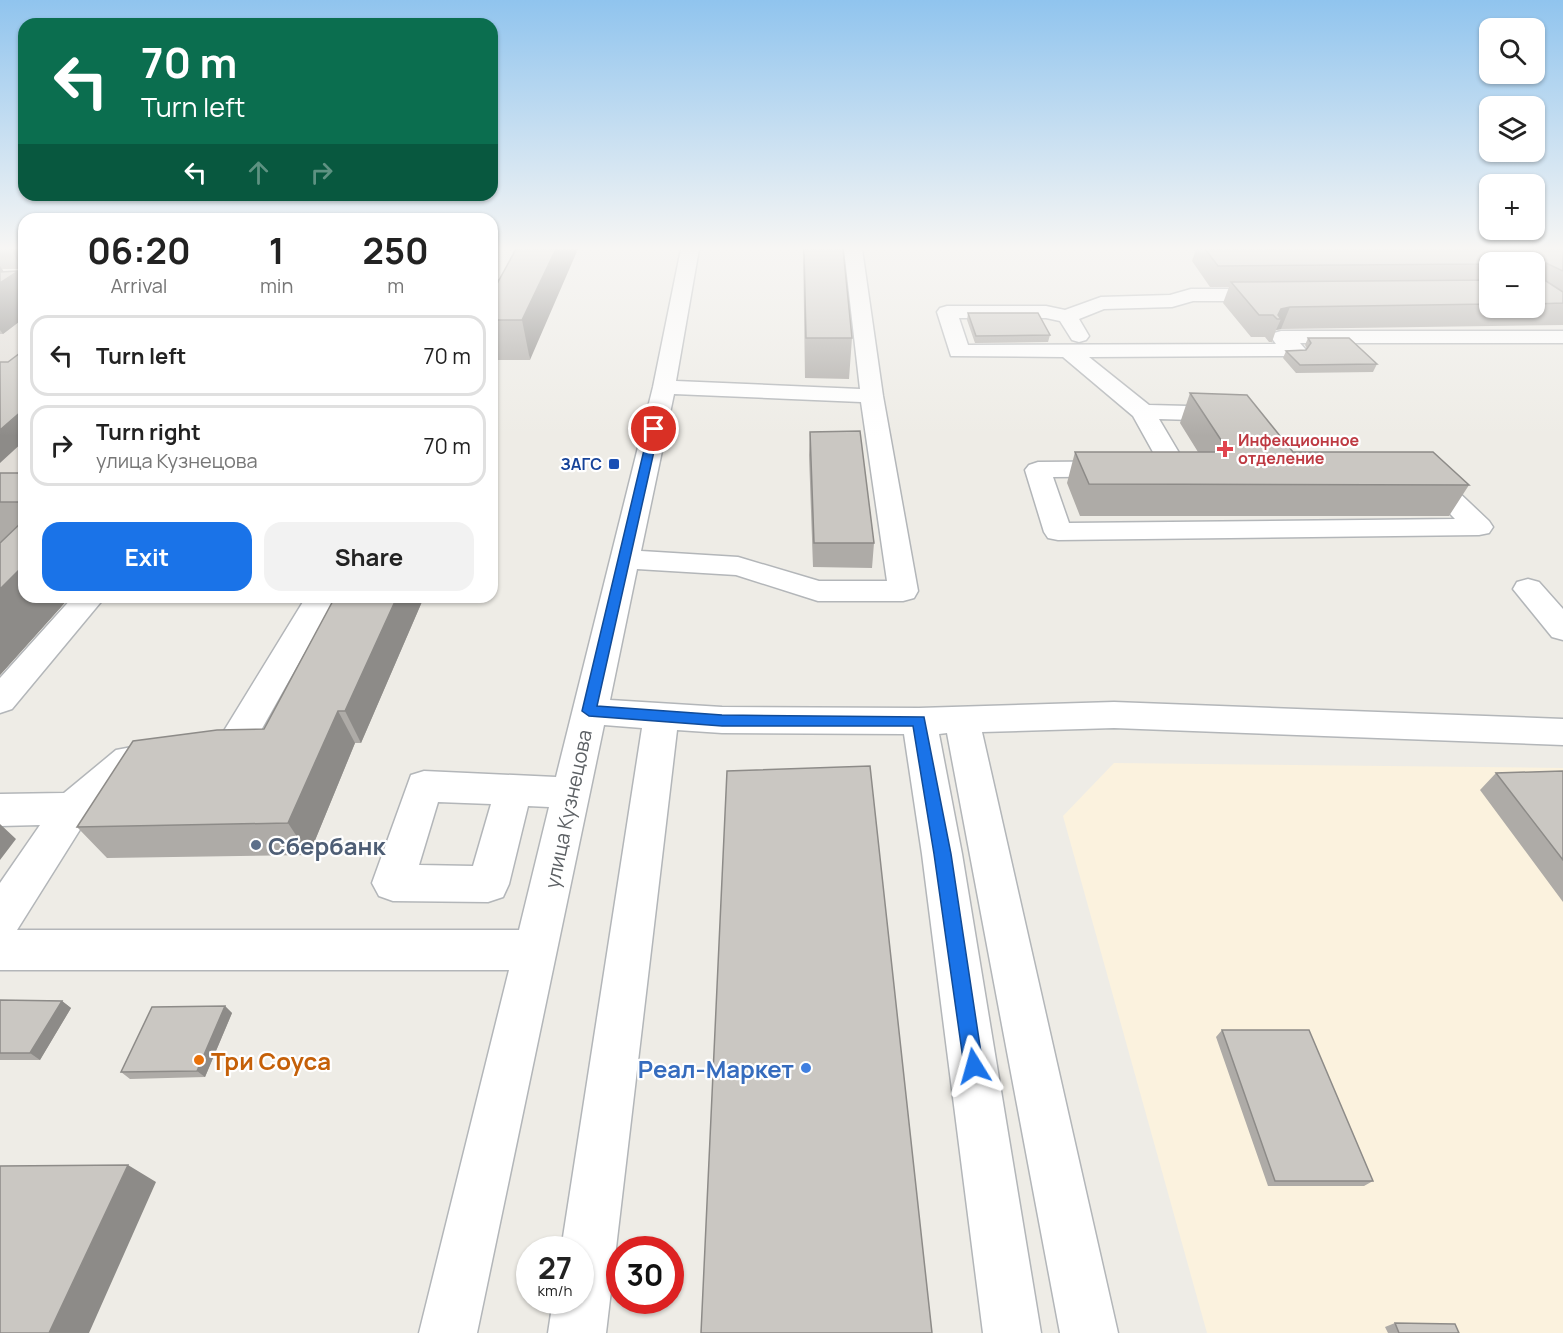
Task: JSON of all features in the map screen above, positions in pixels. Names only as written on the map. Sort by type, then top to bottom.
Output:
[{"type":"street","name":"улица Кузнецова","points":[[448,1333],[664,387],[678,311]]},
{"type":"street","points":[[625,559],[738,566],[818,591],[903,591],[861,311]]},
{"type":"street","points":[[1080,311],[1067,316],[1046,312],[947,312],[959,351],[1295,350],[1281,337],[1563,337]]},
{"type":"street","points":[[1067,316],[1077,350],[1143,412],[1175,468],[1038,470],[1058,532],[1479,527],[1418,467],[1406,467]]},
{"type":"street","points":[[664,387],[872,396]]},
{"type":"street","points":[[1143,412],[1243,415],[1250,423]]},
{"type":"street","points":[[1528,590],[1563,629]]},
{"type":"street","points":[[0,700],[85,603]]},
{"type":"street","points":[[0,919],[72,808],[129,760],[233,747],[317,603]]},
{"type":"street","points":[[589,711],[722,720],[941,721],[1114,715],[1563,732]]},
{"type":"street","points":[[577,1333],[661,717]]},
{"type":"street","points":[[941,721],[942,854],[1012,1333]]},
{"type":"street","points":[[941,721],[1089,1333]]},
{"type":"street","points":[[514,789],[571,793]]},
{"type":"street","points":[[0,810],[72,808]]},
{"type":"street","points":[[0,950],[537,950]]},
{"type":"shaded area","points":[[0,311],[18,311],[18,482],[0,499]]},
{"type":"shaded area","points":[[1114,763],[1563,768],[1563,1333],[1207,1333],[1063,816]]},
{"type":"building","points":[[498,311],[526,311],[522,320],[498,320]]},
{"type":"building","points":[[805,311],[849,311],[852,338],[806,338]]},
{"type":"building","points":[[1256,311],[1280,311],[1278,315],[1281,319],[1273,315],[1259,315]]},
{"type":"building","points":[[968,313],[1038,313],[1050,335],[976,336]]},
{"type":"building","points":[[1308,338],[1349,338],[1377,364],[1300,365],[1286,351],[1306,350],[1311,343]]},
{"type":"building","points":[[18,354],[18,414],[0,430],[0,362],[8,362]]},
{"type":"building","points":[[1190,393],[1247,395],[1293,452],[1433,452],[1469,485],[1089,484],[1075,452],[1229,452]]},
{"type":"building","points":[[860,431],[874,543],[814,543],[810,432]]},
{"type":"building","points":[[0,473],[18,473],[18,502],[0,502]]},
{"type":"building","points":[[18,526],[18,571],[0,589],[0,543]]},
{"type":"building","points":[[332,603],[394,603],[345,711],[338,711],[288,823],[77,827],[133,741],[217,730],[264,729]]},
{"type":"building","name":"Реал-Маркет","points":[[870,766],[932,1333],[701,1333],[727,771]]},
{"type":"building","points":[[1563,771],[1563,860],[1496,773]]},
{"type":"building","points":[[0,1000],[62,1001],[30,1053],[0,1053]]},
{"type":"building","points":[[225,1006],[197,1071],[121,1072],[152,1007]]},
{"type":"building","points":[[1222,1030],[1309,1030],[1373,1181],[1275,1181]]},
{"type":"building","points":[[128,1165],[49,1333],[0,1333],[0,1166]]},
{"type":"building","points":[[1395,1323],[1455,1324],[1459,1333],[1399,1333]]},
{"type":"place","name":"Инфекционное отделение","points":[[1225,449]]},
{"type":"place","name":"ЗАГС","points":[[614,464]]},
{"type":"place","name":"Сбербанк","points":[[256,845]]},
{"type":"place","name":"Три Соуса","points":[[199,1060]]},
{"type":"place","name":"Реал-Маркет","points":[[806,1068]]},
{"type":"route","points":[[654,429],[589,711],[722,720],[919,721],[974,1066]]}]
